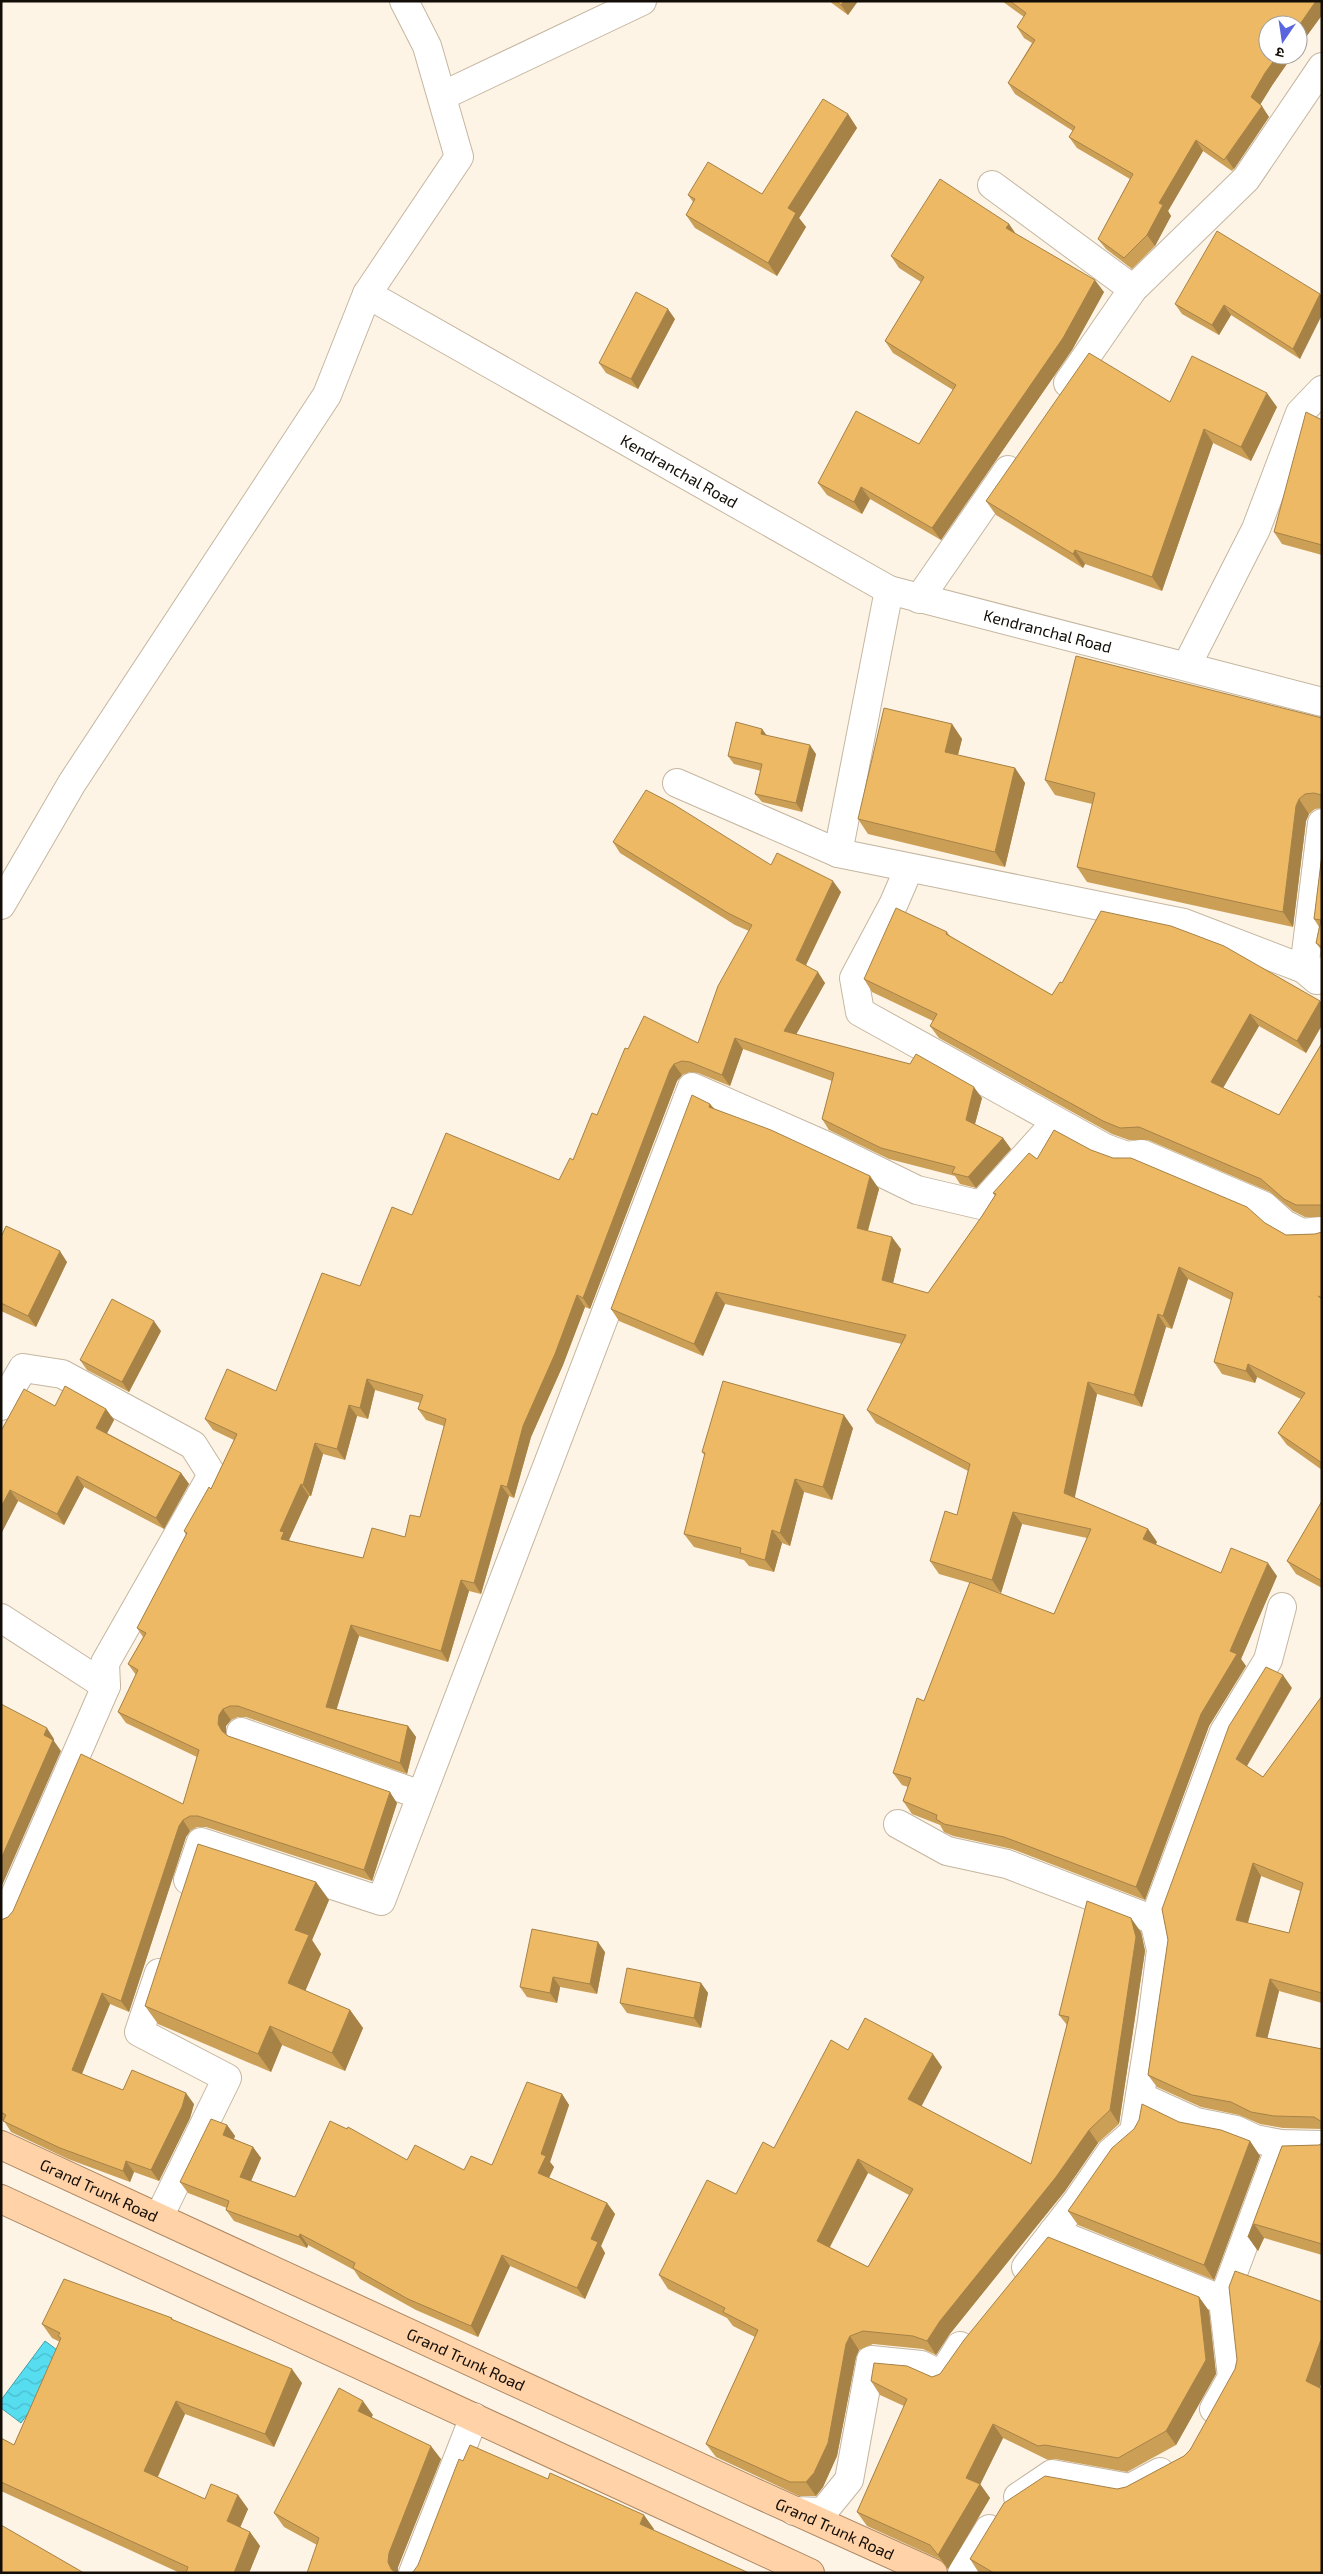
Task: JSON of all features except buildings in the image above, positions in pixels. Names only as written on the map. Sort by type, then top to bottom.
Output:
[{"type":"highway","name":"Grand Trunk Road","points":[[1,2145],[794,2511],[933,2573]]},
{"type":"highway","points":[[1,2199],[810,2573]]},
{"type":"street","points":[[1,905],[72,783],[327,396],[367,294],[459,157],[427,46],[404,1]]},
{"type":"street","points":[[442,96],[642,1]]},
{"type":"street","points":[[1054,403],[1133,289],[1246,180],[1322,67]]},
{"type":"street","points":[[992,185],[1133,289]]},
{"type":"street","name":"Kendranchal Road","points":[[367,294],[889,590],[1187,665],[1322,702]]},
{"type":"street","points":[[1187,665],[1256,529],[1300,413],[1322,390]]},
{"type":"street","points":[[919,599],[1021,452]]},
{"type":"street","points":[[838,853],[889,590]]},
{"type":"street","points":[[677,783],[838,853],[1184,923],[1316,975],[1322,823]]},
{"type":"street","points":[[909,868],[894,904],[854,978],[860,1012],[1105,1148],[1127,1156],[1142,1154],[1264,1206],[1284,1224],[1302,1233],[1322,1231]]},
{"type":"street","points":[[180,1906],[201,1842],[381,1901],[692,1087],[829,1147],[917,1190],[981,1205],[1056,1122]]},
{"type":"street","points":[[1,1406],[23,1368],[62,1374],[193,1445],[212,1475],[105,1663],[106,1686],[6,1916]]},
{"type":"street","points":[[1008,2290],[1111,2152],[1134,2132],[1141,2097],[1161,1950],[1154,1920],[1224,1732],[1268,1660],[1282,1607]]},
{"type":"street","points":[[1,1618],[106,1686]]},
{"type":"street","points":[[241,1732],[422,1795]]},
{"type":"street","points":[[898,1824],[947,1851],[1007,1864],[1154,1920]]},
{"type":"street","points":[[159,2217],[227,2078],[139,2032],[166,1951]]},
{"type":"street","points":[[1141,2097],[1196,2122],[1236,2130],[1255,2139],[1281,2144],[1322,2145]]},
{"type":"street","points":[[1200,2433],[1232,2377],[1223,2300],[1281,2144]]},
{"type":"street","points":[[1053,2232],[1223,2300]]},
{"type":"street","points":[[794,2511],[823,2512],[849,2480],[871,2360],[921,2365],[942,2375],[961,2345],[978,2325]]},
{"type":"street","points":[[413,2573],[474,2417]]},
{"type":"street","points":[[962,2573],[1002,2508],[1052,2474],[1130,2488],[1178,2461]]},
{"type":"water","points":[[45,2341],[68,2358],[21,2423],[1,2408],[1,2400]]}]
